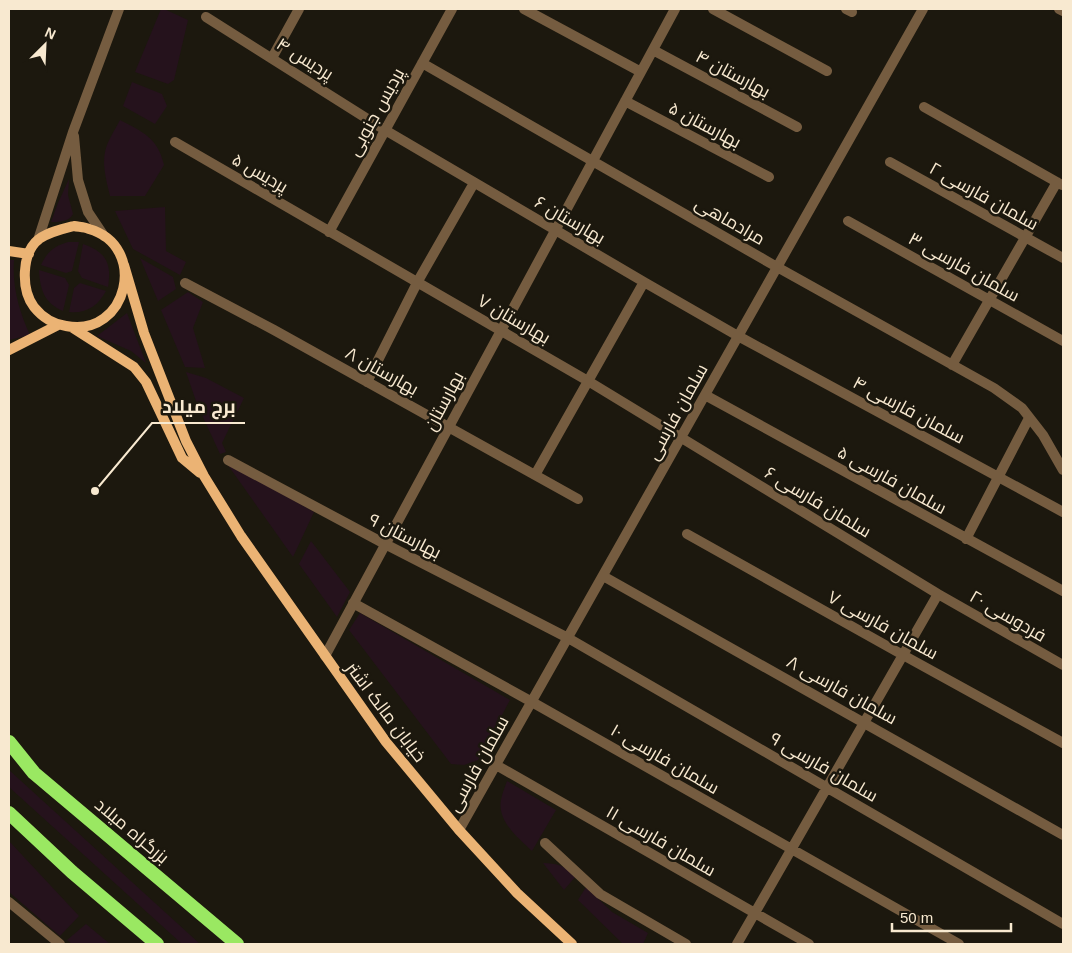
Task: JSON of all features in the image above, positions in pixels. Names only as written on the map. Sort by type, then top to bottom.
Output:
[{"type":"highway","name":"بزرگراه میلاد","points":[[9,743],[34,772],[237,944]]},
{"type":"highway","points":[[9,813],[72,872],[157,944]]},
{"type":"main road","points":[[74,226],[90,229],[104,236],[120,254],[124,265],[126,281],[122,296],[114,309],[103,320],[89,326],[73,328],[58,325],[44,318],[34,306],[27,292],[24,278],[29,254],[38,240],[58,229],[74,226]]},
{"type":"main road","points":[[9,251],[29,254]]},
{"type":"main road","name":"خیابان مالک اشتر","points":[[124,265],[144,333],[183,433],[204,476],[241,536],[386,742],[459,830],[517,893],[572,944]]},
{"type":"main road","points":[[9,350],[58,325]]},
{"type":"main road","name":"خیابان مالک اشتر","points":[[73,328],[134,367],[146,382],[182,458],[204,476]]},
{"type":"street","points":[[38,240],[73,132],[119,9]]},
{"type":"street","points":[[272,58],[299,9]]},
{"type":"street","name":"پردیس جنوبی","points":[[329,232],[452,9]]},
{"type":"street","points":[[524,9],[641,72]]},
{"type":"street","name":"بهارستان","points":[[324,656],[675,9]]},
{"type":"street","points":[[713,9],[827,71]]},
{"type":"street","name":"سلمان فارسی","points":[[459,830],[923,9]]},
{"type":"street","points":[[1059,9],[1063,11]]},
{"type":"street","name":"پردیس ۴","points":[[206,17],[385,130]]},
{"type":"street","name":"بهارستان ۴","points":[[653,50],[797,126]]},
{"type":"street","name":"مرادماهی","points":[[422,63],[592,162],[994,388],[1022,408],[1043,435],[1063,470]]},
{"type":"street","name":"بهارستان ۵","points":[[625,101],[769,177]]},
{"type":"street","points":[[924,107],[1060,183],[1025,238],[952,365]]},
{"type":"street","name":"بهارستان ۶","points":[[385,130],[738,336]]},
{"type":"street","points":[[73,132],[78,180],[88,212],[104,236]]},
{"type":"street","name":"پردیس ۵","points":[[175,142],[329,232]]},
{"type":"street","name":"سلمان فارسی ۲","points":[[890,162],[1063,258]]},
{"type":"street","points":[[367,382],[418,281],[474,183]]},
{"type":"street","name":"سلمان فارسی ۳","points":[[848,221],[1063,341]]},
{"type":"street","name":"بهارستان ۷","points":[[329,232],[418,281],[588,380],[681,438]]},
{"type":"street","points":[[535,475],[644,282]]},
{"type":"street","name":"بهارستان ۸","points":[[185,283],[274,330],[578,499]]},
{"type":"street","name":"سلمان فارسی ۴","points":[[738,336],[1063,512]]},
{"type":"street","name":"سلمان فارسی ۵","points":[[705,395],[1063,591]]},
{"type":"street","points":[[966,539],[1029,418]]},
{"type":"street","name":"سلمان فارسی ۶","points":[[681,438],[938,594]]},
{"type":"street","name":"بهارستان ۹","points":[[228,460],[385,544],[568,638]]},
{"type":"street","name":"سلمان فارسی ۷","points":[[688,534],[902,655],[1063,743]]},
{"type":"street","name":"سلمان فارسی ۸","points":[[603,576],[1063,835]]},
{"type":"street","points":[[738,944],[938,594]]},
{"type":"street","name":"فردوسی ۲۰","points":[[938,594],[1063,665]]},
{"type":"street","name":"سلمان فارسی ۱۰","points":[[353,603],[532,702],[959,944]]},
{"type":"street","name":"سلمان فارسی ۹","points":[[568,638],[1063,924]]},
{"type":"street","name":"سلمان فارسی ۱۱","points":[[496,765],[809,944]]},
{"type":"street","points":[[545,843],[600,894],[686,944]]},
{"type":"street","points":[[9,902],[60,944]]},
{"type":"shaded area","points":[[161,9],[188,20],[174,80],[168,84],[135,72]]},
{"type":"shaded area","points":[[132,82],[162,94],[167,106],[155,124],[123,106]]},
{"type":"shaded area","points":[[120,120],[136,128],[154,142],[164,165],[145,196],[110,196],[105,174],[104,157],[107,144]]},
{"type":"shaded area","points":[[69,179],[68,195],[73,214],[66,220],[51,222],[58,203]]},
{"type":"shaded area","points":[[165,207],[166,251],[186,262],[180,275],[133,249],[115,211]]},
{"type":"shaded area","points":[[68,242],[79,242],[72,271],[66,273],[41,265],[52,250]]},
{"type":"shaded area","points":[[83,244],[97,251],[106,260],[109,271],[108,287],[82,278],[78,271]]},
{"type":"shaded area","points":[[140,258],[173,277],[176,289],[158,301]]},
{"type":"shaded area","points":[[9,260],[14,260],[17,298],[30,335],[9,340]]},
{"type":"shaded area","points":[[39,270],[65,278],[69,285],[63,311],[51,304],[44,295],[40,283]]},
{"type":"shaded area","points":[[80,283],[106,291],[91,308],[81,312],[69,312],[74,288]]},
{"type":"shaded area","points":[[188,292],[203,302],[193,328],[205,368],[185,367],[161,310]]},
{"type":"shaded area","points":[[127,313],[146,363],[131,351],[97,336]]},
{"type":"shaded area","points":[[186,372],[206,378],[244,398],[222,443],[226,452],[220,454],[197,404]]},
{"type":"shaded area","points":[[225,461],[314,512],[293,557]]},
{"type":"shaded area","points":[[311,541],[350,592],[337,617],[299,564]]},
{"type":"shaded area","points":[[360,613],[510,700],[478,760],[464,765],[451,764],[349,630]]},
{"type":"shaded area","points":[[9,770],[200,944],[182,944],[9,787]]},
{"type":"shaded area","points":[[507,781],[556,810],[532,851],[505,822],[502,815],[501,800]]},
{"type":"shaded area","points":[[9,841],[79,916],[60,936],[9,892]]},
{"type":"shaded area","points":[[543,863],[561,866],[576,876],[564,890]]},
{"type":"shaded area","points":[[586,887],[612,912],[648,933],[643,944],[623,944],[578,900]]},
{"type":"shaded area","points":[[86,924],[110,944],[72,944],[67,940]]},
{"type":"place","name":"برج میلاد","points":[[95,491]]}]
